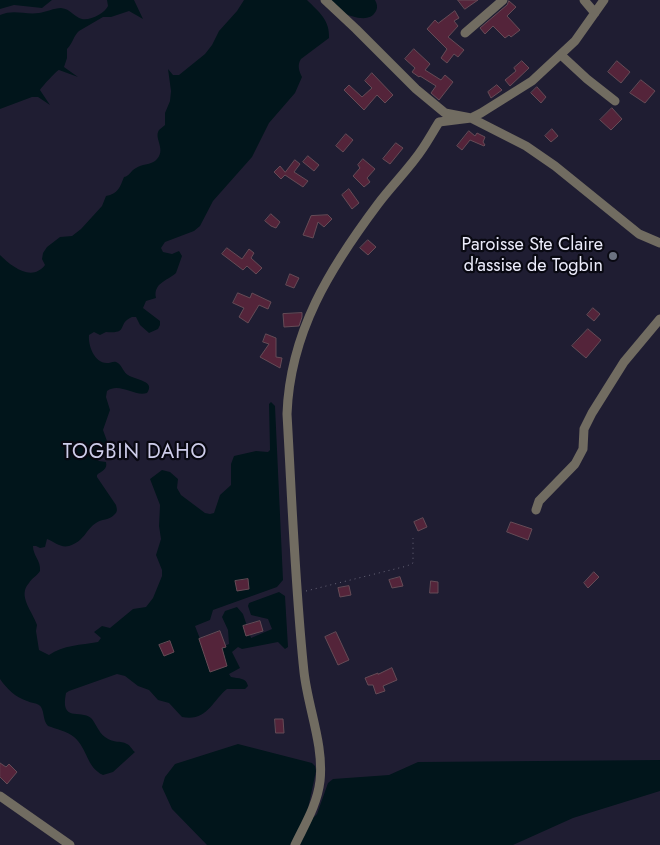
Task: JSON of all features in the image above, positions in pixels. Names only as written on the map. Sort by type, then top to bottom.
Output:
[{"type":"street","points":[[324,0],[416,89],[445,114],[471,118],[539,154],[593,195],[639,234],[660,243]]},
{"type":"street","points":[[465,33],[503,0]]},
{"type":"street","points":[[584,0],[595,13]]},
{"type":"street","points":[[297,842],[312,813],[320,780],[319,756],[305,680],[287,414],[288,391],[292,369],[314,302],[352,241],[378,204],[422,149],[439,122],[471,118],[532,81],[575,41],[604,0]]},
{"type":"street","points":[[560,55],[615,101]]},
{"type":"street","points":[[536,510],[540,501],[575,464],[583,448],[584,429],[592,413],[624,362],[660,319]]},
{"type":"street","points":[[0,796],[70,845]]},
{"type":"path","points":[[298,593],[407,566],[413,563],[413,538]]},
{"type":"shaded area","points":[[0,0],[52,0],[42,8],[14,5],[0,9]]},
{"type":"shaded area","points":[[107,0],[134,0],[143,19],[129,11],[111,17],[103,17],[79,31],[67,49],[64,67],[78,77],[59,70],[55,73],[40,90],[50,105],[38,97],[32,97],[0,109],[0,15],[10,12],[39,13],[61,8],[79,18],[89,19],[101,14],[106,9],[108,6]]},
{"type":"shaded area","points":[[244,0],[307,0],[326,21],[329,38],[301,59],[299,68],[302,77],[295,93],[269,123],[252,157],[213,201],[200,226],[194,231],[165,242],[161,248],[163,252],[172,254],[179,251],[182,256],[176,273],[159,286],[156,298],[146,301],[143,308],[160,321],[158,329],[149,333],[140,325],[136,317],[132,317],[127,320],[121,330],[106,332],[100,335],[94,332],[89,335],[95,357],[102,362],[117,362],[131,377],[147,383],[149,389],[147,393],[142,394],[117,388],[107,391],[106,397],[110,410],[103,430],[107,441],[105,446],[96,455],[96,459],[106,462],[106,465],[105,469],[97,477],[116,505],[116,513],[110,518],[96,523],[79,541],[69,546],[60,545],[47,539],[45,547],[33,546],[40,571],[26,588],[25,599],[37,625],[39,650],[49,655],[66,647],[98,642],[101,638],[94,632],[102,626],[110,628],[133,609],[146,607],[153,598],[162,576],[162,570],[156,555],[161,539],[159,526],[160,505],[150,479],[162,470],[170,472],[178,479],[177,488],[181,495],[205,513],[214,513],[220,495],[231,485],[231,464],[234,456],[256,451],[268,452],[270,450],[269,404],[271,402],[275,406],[283,580],[277,587],[213,610],[210,620],[195,626],[206,654],[229,644],[228,630],[222,617],[225,611],[237,607],[243,614],[251,638],[272,629],[268,619],[251,615],[249,603],[279,592],[285,596],[288,647],[285,649],[278,642],[242,649],[238,647],[232,652],[240,668],[229,674],[231,677],[244,680],[248,686],[245,689],[227,689],[203,714],[190,718],[182,717],[169,703],[158,700],[149,690],[138,686],[125,676],[117,674],[66,693],[65,702],[68,712],[91,718],[105,737],[127,744],[135,752],[113,772],[103,775],[93,767],[79,742],[74,737],[48,726],[38,704],[15,695],[0,679],[0,255],[22,271],[34,272],[40,270],[45,265],[42,259],[47,247],[60,237],[72,236],[81,229],[102,206],[106,196],[113,194],[118,189],[124,177],[128,176],[134,169],[155,161],[159,157],[158,133],[165,125],[165,113],[170,101],[171,91],[168,69],[173,75],[179,75],[205,54],[219,31]]},
{"type":"shaded area","points":[[321,0],[375,0],[377,8],[373,15],[365,18],[342,13],[338,16]]},
{"type":"shaded area","points":[[238,744],[312,763],[316,771],[307,813],[314,817],[317,814],[328,783],[333,779],[389,775],[418,762],[660,760],[660,791],[573,818],[513,845],[300,845],[302,840],[296,835],[290,845],[207,845],[172,809],[162,787],[165,777],[175,764]]},
{"type":"building","points":[[458,0],[478,0],[465,9]]},
{"type":"building","points":[[509,1],[516,7],[507,16],[520,30],[511,37],[509,35],[505,38],[493,26],[485,34],[480,28],[507,5]]},
{"type":"building","points":[[455,11],[459,18],[454,21],[458,26],[448,37],[464,50],[458,57],[454,54],[447,63],[441,58],[447,49],[427,29],[435,20],[438,23]]},
{"type":"building","points":[[414,49],[430,64],[425,70],[441,80],[445,75],[453,82],[439,100],[431,93],[436,86],[412,72],[415,68],[405,59]]},
{"type":"building","points":[[522,61],[529,68],[510,86],[505,80],[516,71],[514,68]]},
{"type":"building","points":[[617,61],[630,72],[621,83],[608,72]]},
{"type":"building","points":[[372,73],[393,95],[385,103],[377,95],[364,110],[344,90],[349,85],[362,97],[372,88],[365,81]]},
{"type":"building","points":[[641,80],[655,91],[645,103],[630,93]]},
{"type":"building","points":[[497,85],[502,90],[491,98],[488,92]]},
{"type":"building","points":[[537,87],[546,97],[541,103],[531,93]]},
{"type":"building","points":[[612,108],[622,119],[611,130],[600,120]]},
{"type":"building","points":[[552,129],[558,136],[551,142],[545,136]]},
{"type":"building","points":[[469,131],[475,136],[477,133],[485,137],[483,142],[485,145],[470,140],[462,150],[457,146]]},
{"type":"building","points":[[346,134],[353,140],[343,152],[336,146]]},
{"type":"building","points":[[396,143],[403,148],[390,164],[383,159]]},
{"type":"building","points":[[308,156],[319,165],[314,171],[303,162]]},
{"type":"building","points":[[363,159],[375,169],[367,178],[370,182],[364,187],[353,176],[360,168],[358,165]]},
{"type":"building","points":[[295,160],[300,164],[294,172],[308,181],[303,187],[285,175],[281,179],[274,172],[280,166],[285,172]]},
{"type":"building","points":[[349,189],[359,203],[352,209],[342,195]]},
{"type":"building","points":[[271,214],[280,222],[276,228],[265,221]]},
{"type":"building","points":[[328,215],[332,219],[324,227],[318,222],[313,238],[303,235],[311,216]]},
{"type":"building","points":[[368,240],[376,247],[368,255],[360,248]]},
{"type":"building","points":[[227,248],[242,259],[249,249],[254,253],[251,258],[262,268],[256,274],[247,266],[243,270],[222,254]]},
{"type":"building","points":[[290,274],[299,278],[294,288],[286,285]]},
{"type":"building","points":[[238,293],[250,298],[252,293],[271,302],[268,309],[259,305],[248,323],[239,317],[244,308],[233,303]]},
{"type":"building","points":[[593,308],[600,314],[594,321],[587,315]]},
{"type":"building","points":[[302,313],[299,326],[284,327],[283,314]]},
{"type":"building","points":[[588,329],[601,340],[586,358],[572,346]]},
{"type":"building","points":[[266,334],[276,338],[276,357],[282,358],[280,368],[260,357],[269,344],[263,342]]},
{"type":"building","points":[[423,518],[427,527],[418,531],[414,522]]},
{"type":"building","points":[[511,522],[532,529],[528,540],[507,532]]},
{"type":"building","points":[[594,572],[599,577],[588,588],[584,583]]},
{"type":"building","points":[[400,577],[403,586],[392,588],[389,580]]},
{"type":"building","points":[[248,579],[249,589],[237,591],[235,581]]},
{"type":"building","points":[[431,581],[438,582],[438,593],[430,593]]},
{"type":"building","points":[[349,586],[351,595],[340,597],[338,588]]},
{"type":"building","points":[[260,621],[263,631],[246,636],[243,626]]},
{"type":"building","points":[[220,631],[226,647],[222,648],[227,666],[210,672],[199,639]]},
{"type":"building","points":[[336,632],[349,660],[338,665],[325,637]]},
{"type":"building","points":[[170,641],[174,652],[164,656],[159,645]]},
{"type":"building","points":[[392,668],[397,680],[383,686],[385,691],[376,694],[373,685],[368,685],[365,678]]},
{"type":"building","points":[[275,719],[283,719],[284,733],[276,733]]},
{"type":"building","points":[[0,763],[6,767],[9,764],[17,772],[7,784],[0,777]]},
{"type":"place","name":"Paroisse Ste Claire d'assise de Togbin","points":[[613,256]]},
{"type":"district","name":"TOGBIN DAHO","points":[[135,453]]}]
